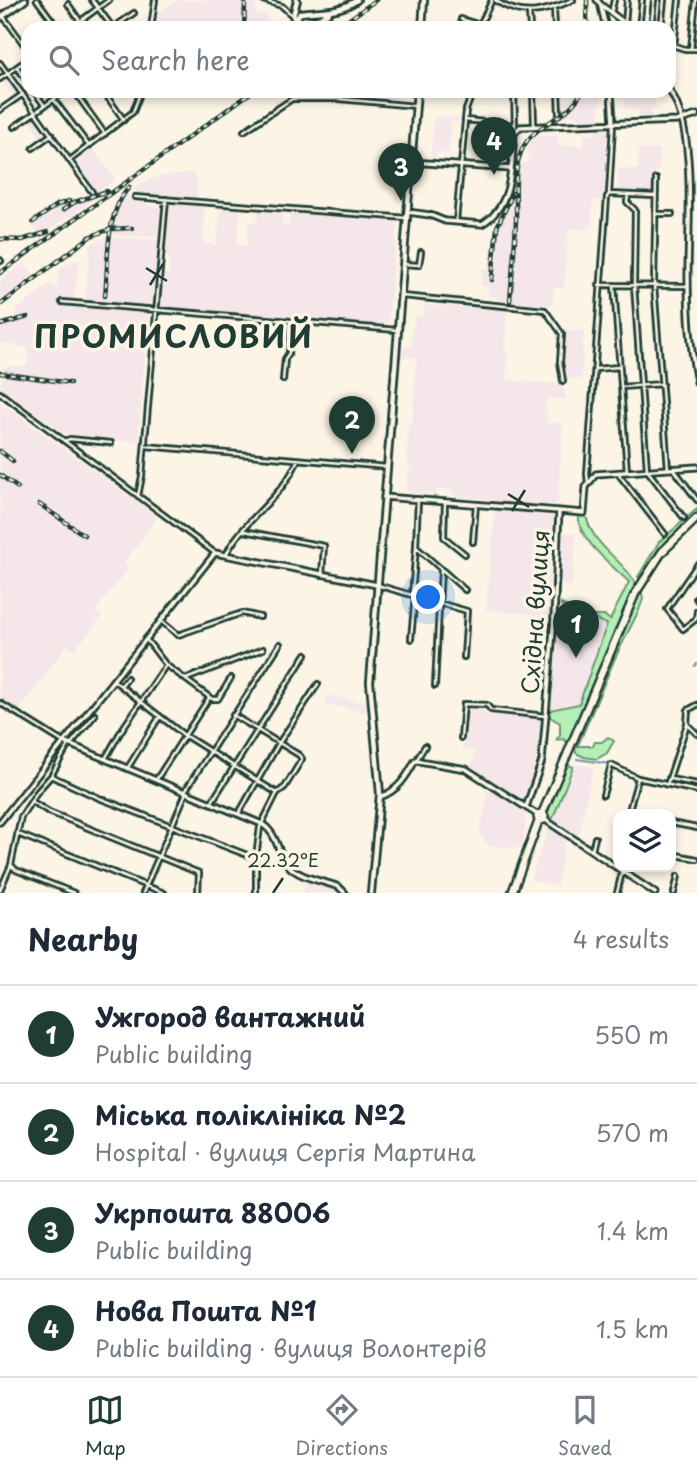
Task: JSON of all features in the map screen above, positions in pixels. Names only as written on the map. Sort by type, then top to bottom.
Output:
[{"type":"highway","points":[[512,893],[635,594],[669,544],[697,518]]},
{"type":"main road","points":[[2,17],[25,0]]},
{"type":"main road","points":[[296,21],[294,8],[297,0]]},
{"type":"main road","points":[[294,8],[296,12],[302,13],[329,11],[345,8],[356,0]]},
{"type":"main road","points":[[422,21],[424,0]]},
{"type":"main road","points":[[287,11],[294,8]]},
{"type":"main road","points":[[314,21],[329,11]]},
{"type":"main road","points":[[295,18],[302,13]]},
{"type":"main road","points":[[302,13],[310,18],[310,21]]},
{"type":"main road","points":[[371,893],[380,795],[370,690],[373,636],[417,98]]},
{"type":"street","points":[[37,0],[53,21]]},
{"type":"street","points":[[92,0],[108,21]]},
{"type":"street","points":[[68,4],[80,21],[110,0]]},
{"type":"street","points":[[152,21],[155,0]]},
{"type":"street","points":[[262,0],[282,6],[295,18]]},
{"type":"street","points":[[482,21],[493,0],[512,10],[529,13],[554,8],[573,0]]},
{"type":"street","points":[[597,0],[621,21]]},
{"type":"street","points":[[611,13],[614,0]]},
{"type":"street","points":[[625,21],[627,0]]},
{"type":"street","points":[[640,21],[642,0]]},
{"type":"street","points":[[652,21],[654,0]]},
{"type":"street","points":[[662,21],[664,0]]},
{"type":"street","points":[[676,28],[679,0]]},
{"type":"street","points":[[691,49],[696,0]]},
{"type":"street","points":[[601,5],[605,21]]},
{"type":"street","points":[[554,8],[555,21]]},
{"type":"street","points":[[123,21],[134,13]]},
{"type":"street","points":[[529,13],[530,21]]},
{"type":"street","points":[[2,17],[21,41]]},
{"type":"street","points":[[461,19],[467,21]]},
{"type":"street","points":[[676,46],[697,49]]},
{"type":"street","points":[[0,62],[21,91]]},
{"type":"street","points":[[0,79],[21,64]]},
{"type":"street","points":[[17,67],[21,73]]},
{"type":"street","points":[[0,110],[21,95]]},
{"type":"street","points":[[26,98],[92,192]]},
{"type":"street","points":[[39,98],[45,106]]},
{"type":"street","points":[[14,127],[57,98]]},
{"type":"street","points":[[79,98],[106,134]]},
{"type":"street","points":[[108,98],[124,120]]},
{"type":"street","points":[[70,160],[124,120],[136,107],[139,98]]},
{"type":"street","points":[[456,222],[466,120],[471,98]]},
{"type":"street","points":[[135,197],[430,215],[441,220],[482,224],[495,213],[507,193],[515,127],[514,98]]},
{"type":"street","points":[[533,98],[534,125]]},
{"type":"street","points":[[558,98],[559,114]]},
{"type":"street","points":[[588,483],[599,285],[609,194],[613,123],[611,98]]},
{"type":"street","points":[[675,98],[686,111],[691,137]]},
{"type":"street","points":[[244,131],[292,99],[339,99],[416,106]]},
{"type":"street","points":[[54,100],[89,146]]},
{"type":"street","points":[[600,123],[612,112]]},
{"type":"street","points":[[466,120],[515,127],[677,121],[697,115]]},
{"type":"street","points":[[33,148],[52,134]]},
{"type":"street","points":[[412,162],[511,169]]},
{"type":"street","points":[[695,173],[689,286],[697,382]]},
{"type":"street","points":[[656,179],[654,285],[671,469],[697,500]]},
{"type":"street","points":[[609,194],[656,196]]},
{"type":"street","points":[[628,195],[627,202],[635,210],[634,285],[647,470],[684,519]]},
{"type":"street","points":[[138,496],[141,490],[166,199]]},
{"type":"street","points":[[655,214],[672,214]]},
{"type":"street","points":[[403,264],[419,265],[421,252]]},
{"type":"street","points":[[599,285],[689,286]]},
{"type":"street","points":[[614,285],[627,472]]},
{"type":"street","points":[[401,296],[545,310],[562,334],[560,365],[563,381]]},
{"type":"street","points":[[62,302],[398,330]]},
{"type":"street","points":[[283,380],[292,322]]},
{"type":"street","points":[[594,369],[620,367]]},
{"type":"street","points":[[621,387],[662,384]]},
{"type":"street","points":[[0,393],[215,553],[377,585],[467,611],[464,657]]},
{"type":"street","points":[[64,441],[70,439],[111,443]]},
{"type":"street","points":[[145,446],[387,467]]},
{"type":"street","points":[[226,555],[274,496],[298,459]]},
{"type":"street","points":[[384,497],[584,513],[585,491],[596,474],[697,467]]},
{"type":"street","points":[[619,472],[666,534]]},
{"type":"street","points":[[411,639],[418,499]]},
{"type":"street","points":[[446,502],[444,537],[465,554]]},
{"type":"street","points":[[473,542],[476,504]]},
{"type":"street","name":"Східна вулиця","points":[[526,807],[539,774],[546,716],[559,511]]},
{"type":"street","points":[[243,531],[324,546],[322,575]]},
{"type":"street","points":[[416,547],[465,590]]},
{"type":"street","points":[[5,893],[0,890],[11,865],[21,817],[31,800],[51,775],[67,745],[113,680],[215,553]]},
{"type":"street","points":[[697,565],[667,609],[683,629],[695,619],[697,611]]},
{"type":"street","points":[[435,686],[441,569]]},
{"type":"street","points":[[161,621],[178,635],[242,613],[260,617]]},
{"type":"street","points":[[146,639],[166,665],[209,698],[215,700],[231,678]]},
{"type":"street","points":[[143,893],[185,793],[209,751],[280,644]]},
{"type":"street","points":[[186,679],[263,649]]},
{"type":"street","points":[[211,803],[306,654]]},
{"type":"street","points":[[104,760],[166,665]]},
{"type":"street","points":[[121,686],[127,678]]},
{"type":"street","points":[[113,680],[184,735],[277,793]]},
{"type":"street","points":[[238,814],[279,743],[318,684]]},
{"type":"street","points":[[155,780],[209,698]]},
{"type":"street","points":[[0,703],[67,745],[261,824],[274,834],[280,852],[290,867],[339,887],[345,893]]},
{"type":"street","name":"Східна вулиця","points":[[461,737],[464,704],[487,705],[491,710],[546,716]]},
{"type":"street","points":[[667,785],[687,724],[688,710],[697,705]]},
{"type":"street","points":[[0,822],[23,792],[95,715]]},
{"type":"street","points":[[233,715],[302,759],[285,787],[277,793],[261,824],[256,857],[256,893]]},
{"type":"street","points":[[127,769],[160,716]]},
{"type":"street","points":[[687,724],[697,734]]},
{"type":"street","points":[[380,795],[401,784],[425,746]]},
{"type":"street","points":[[415,761],[461,767],[613,863]]},
{"type":"street","points":[[603,795],[611,765],[638,778],[697,791]]},
{"type":"street","points":[[51,775],[172,827],[256,857]]},
{"type":"street","points":[[629,809],[638,778]]},
{"type":"street","points":[[670,779],[697,785]]},
{"type":"street","points":[[30,785],[37,792]]},
{"type":"street","points":[[23,792],[49,812],[199,873],[198,893]]},
{"type":"street","points":[[676,824],[697,828]]},
{"type":"street","points":[[17,833],[164,893]]},
{"type":"street","points":[[592,850],[594,838]]},
{"type":"street","points":[[676,855],[697,859]]},
{"type":"street","points":[[11,865],[16,870],[74,893]]},
{"type":"street","points":[[617,893],[622,872]]},
{"type":"street","points":[[624,872],[655,893]]},
{"type":"street","points":[[674,893],[678,876]]},
{"type":"shaded area","points":[[178,0],[237,0],[256,3],[256,13],[267,14],[266,21],[154,21],[154,15]]},
{"type":"shaded area","points":[[0,67],[51,134],[42,141],[29,119],[34,115],[27,107],[24,109],[20,103],[17,105],[17,101],[0,79]]},
{"type":"shaded area","points":[[601,98],[599,119],[577,121],[576,115],[561,115],[560,101]]},
{"type":"shaded area","points":[[625,98],[653,98],[657,109],[652,109],[652,119],[640,119],[638,110],[624,109]]},
{"type":"shaded area","points":[[434,116],[463,119],[463,122],[452,122],[449,152],[437,153],[436,162],[430,161]]},
{"type":"shaded area","points":[[596,125],[611,125],[607,194],[605,201],[593,201],[592,227],[587,226],[587,230],[569,229],[564,288],[554,288],[552,304],[548,306],[497,301],[497,298],[487,295],[488,287],[481,286],[482,268],[489,268],[490,257],[493,257],[496,225],[508,203],[511,189],[517,190],[519,163],[527,163],[528,147],[536,135],[557,136],[558,145],[584,146],[584,134],[596,134]]},
{"type":"shaded area","points":[[92,147],[116,179],[96,193],[72,161]]},
{"type":"shaded area","points":[[639,149],[659,149],[659,170],[655,170],[654,194],[618,193],[618,169],[638,169]]},
{"type":"shaded area","points":[[193,172],[198,184],[197,199],[136,194],[135,190],[141,183],[161,176]]},
{"type":"shaded area","points":[[91,194],[95,198],[73,216],[66,217],[47,231],[39,234],[29,221],[52,205],[53,207],[69,198],[81,198]]},
{"type":"shaded area","points":[[122,195],[147,199],[146,205],[162,207],[160,237],[110,235],[114,200]]},
{"type":"shaded area","points":[[169,202],[205,205],[203,242],[216,245],[221,206],[240,208],[237,245],[246,246],[248,222],[257,222],[258,209],[283,212],[282,224],[289,224],[290,212],[398,220],[388,328],[159,308],[162,274],[169,274],[170,264],[164,246]]},
{"type":"shaded area","points":[[109,237],[159,240],[154,307],[85,301],[90,244]]},
{"type":"shaded area","points":[[75,260],[79,261],[74,300],[64,299],[64,304],[149,313],[138,442],[100,441],[96,437],[64,434],[0,387],[4,366],[25,366],[28,362],[28,348],[0,343],[0,327],[18,322],[16,310],[51,283],[57,289],[59,269]]},
{"type":"shaded area","points":[[24,263],[36,277],[0,303],[0,280]]},
{"type":"shaded area","points":[[424,305],[507,309],[506,380],[563,384],[566,399],[547,398],[545,413],[548,414],[547,422],[560,423],[563,426],[558,505],[548,504],[547,508],[497,503],[497,500],[456,497],[454,491],[437,489],[436,495],[406,492],[410,464],[407,463],[408,425],[412,423],[416,358],[400,357],[400,348],[410,346],[415,315],[423,315]]},
{"type":"shaded area","points":[[561,329],[584,331],[582,379],[565,379],[562,371],[564,335]]},
{"type":"shaded area","points":[[0,402],[158,517],[124,563],[129,567],[95,612],[102,617],[74,650],[67,645],[20,710],[0,698]]},
{"type":"shaded area","points":[[495,508],[554,512],[549,574],[549,606],[554,607],[553,617],[486,610]]},
{"type":"shaded area","points":[[560,532],[576,533],[572,586],[557,584]]},
{"type":"shaded area","points":[[561,606],[608,624],[579,704],[551,709]]},
{"type":"shaded area","points":[[327,695],[368,703],[368,710],[365,712],[325,704]]},
{"type":"shaded area","points":[[465,705],[482,706],[483,711],[543,719],[537,777],[524,803],[471,770],[475,752],[463,749]]},
{"type":"shaded area","points":[[575,764],[594,767],[578,839],[552,823]]},
{"type":"shaded area","points":[[493,789],[526,811],[523,848],[489,846],[479,834],[488,792]]},
{"type":"shaded area","points":[[549,827],[566,836],[557,886],[530,880]]},
{"type":"shaded area","points":[[308,877],[342,890],[344,893],[303,893]]},
{"type":"green space","points":[[697,509],[697,515],[667,542],[641,578],[638,577],[659,542]]},
{"type":"green space","points":[[579,516],[586,516],[595,536],[637,585],[568,744],[564,739],[556,740],[560,735],[560,723],[550,717],[550,710],[579,704],[607,624],[561,604],[591,616],[605,616],[610,620],[629,582],[590,543],[583,533]]},
{"type":"green space","points":[[641,589],[643,599],[639,610],[615,658],[579,743],[574,748],[614,648]]},
{"type":"green space","points":[[608,737],[614,741],[607,753],[597,759],[576,753],[575,748],[579,746],[593,746],[595,742],[602,742]]},
{"type":"green space","points":[[567,764],[573,767],[553,818],[549,818],[547,813]]},
{"type":"waterway","points":[[577,759],[610,764]]},
{"type":"waterway","points":[[638,776],[666,783]]},
{"type":"waterway","points":[[670,783],[697,786]]},
{"type":"railway","points":[[347,21],[376,0]]},
{"type":"railway","points":[[587,0],[587,21]]},
{"type":"railway","points":[[244,21],[245,4]]},
{"type":"railway","points":[[0,273],[243,98]]},
{"type":"railway","points":[[510,301],[516,230],[516,179],[522,150],[533,134],[563,113],[578,98]]},
{"type":"railway","points":[[105,296],[111,225],[115,211],[129,187]]},
{"type":"railway","points":[[63,210],[75,202],[107,191]]},
{"type":"railway","points":[[492,280],[497,227],[513,193]]},
{"type":"railway","points":[[33,222],[57,205],[69,201]]},
{"type":"railway","points":[[0,305],[91,236],[111,229],[132,228]]},
{"type":"railway","points":[[0,239],[22,240],[48,232]]},
{"type":"railway","points":[[0,325],[28,317]]},
{"type":"railway","points":[[0,373],[70,383]]},
{"type":"railway","points":[[0,451],[13,461]]},
{"type":"railway","points":[[0,475],[18,488]]},
{"type":"railway","points":[[39,504],[84,535]]},
{"type":"place","name":"Нова Пошта №1","points":[[494,175]]},
{"type":"place","name":"Укрпошта 88006","points":[[401,201]]},
{"type":"place","name":"Міська поліклініка №2","points":[[352,454]]},
{"type":"place","name":"Ужгород вантажний","points":[[576,658]]},
{"type":"district","name":"ПРОМИСЛОВИЙ","points":[[174,338]]}]
